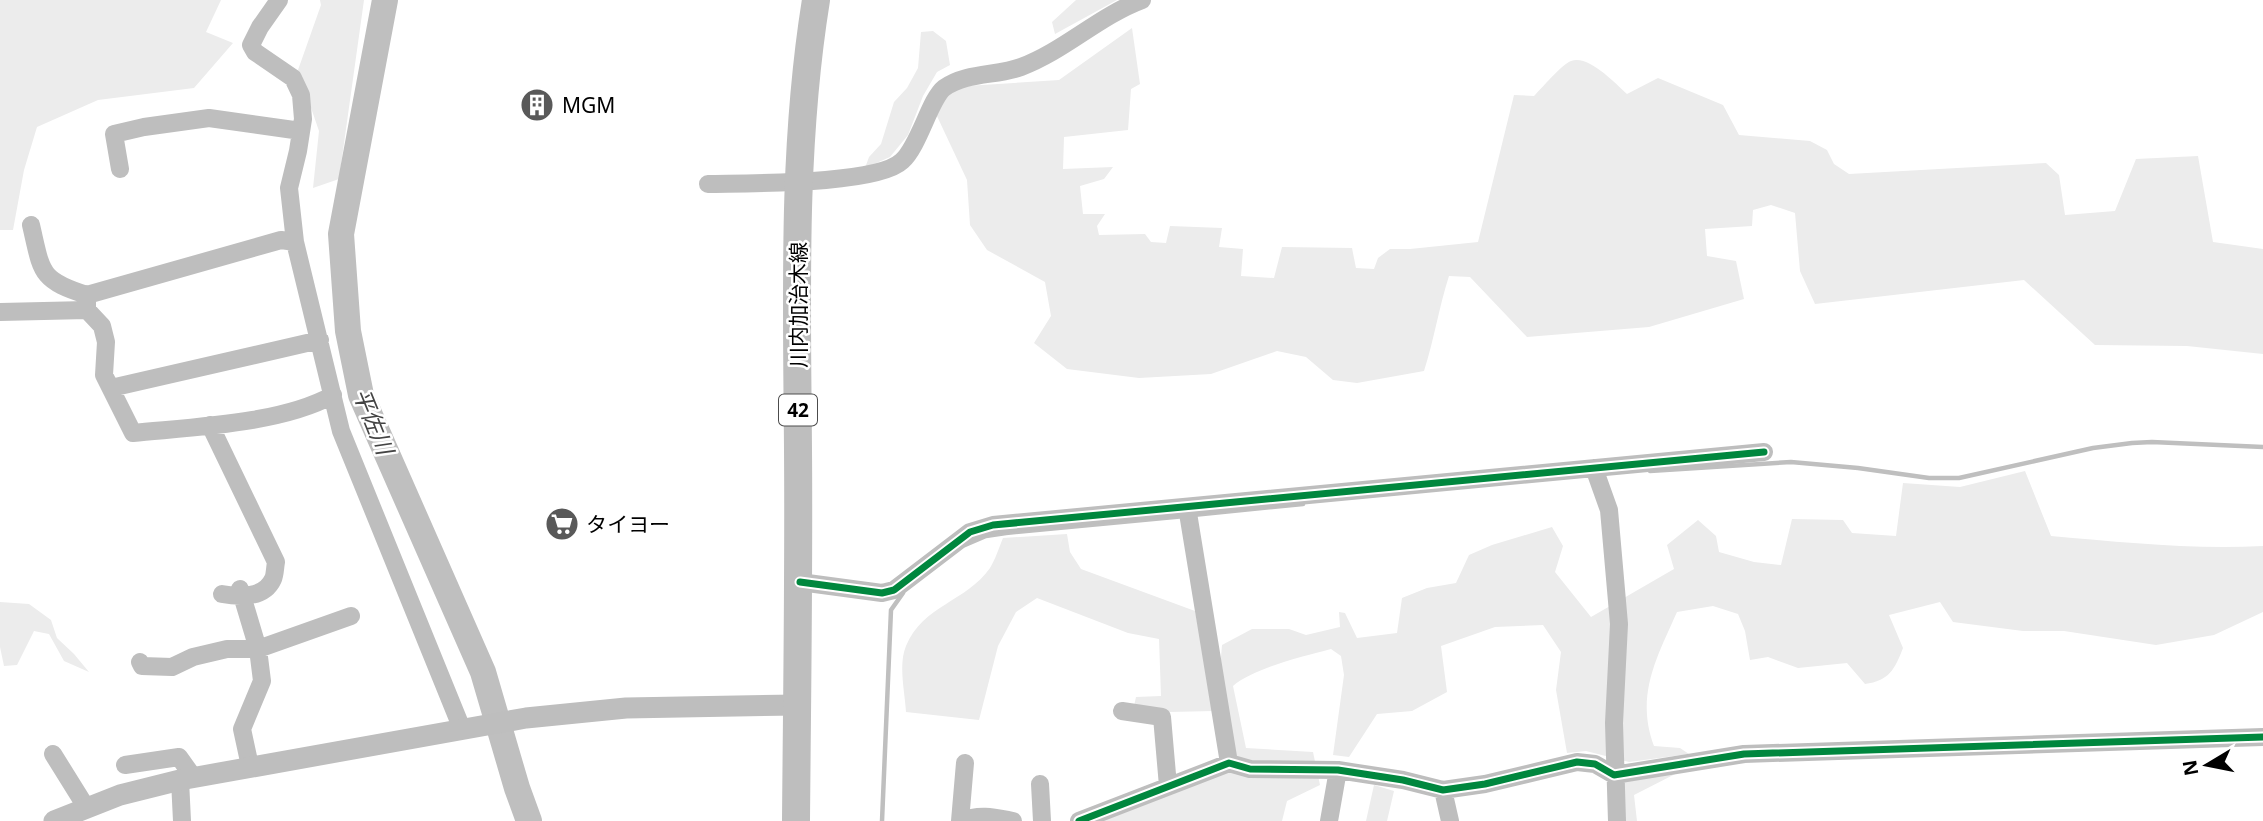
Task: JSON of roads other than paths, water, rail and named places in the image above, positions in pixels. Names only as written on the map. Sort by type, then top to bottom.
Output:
[{"type":"main road","name":"川内加治木線","points":[[796,821],[800,582],[798,183],[802,102],[816,0]]},
{"type":"street","points":[[279,0],[251,45],[255,52],[293,78],[301,95],[303,119],[289,188],[295,242],[341,431],[465,728]]},
{"type":"street","points":[[708,184],[798,183],[880,172],[901,162],[914,145],[942,90],[957,81],[1021,67],[1142,0]]},
{"type":"street","points":[[120,169],[114,134],[144,127],[209,118],[301,131]]},
{"type":"street","points":[[31,225],[40,264],[48,279],[87,302],[102,326],[106,342],[104,375],[133,433],[260,418],[318,404],[332,395]]},
{"type":"street","points":[[0,312],[87,302],[281,240],[295,242]]},
{"type":"street","points":[[111,388],[320,340]]},
{"type":"street","points":[[210,425],[275,562],[273,580],[262,591],[235,594],[258,649],[261,681],[242,729],[250,766]]},
{"type":"street","points":[[800,582],[882,593],[894,590],[970,532],[993,525],[1188,513],[1596,473],[1764,452]]},
{"type":"street","points":[[1596,473],[1609,510],[1619,624],[1614,723],[1617,821]]},
{"type":"street","points":[[1188,513],[1230,763]]},
{"type":"street","points":[[140,662],[148,668],[172,667],[193,657],[227,649],[258,649],[351,616]]},
{"type":"street","points":[[54,821],[86,807],[133,792],[187,779],[526,718],[626,708],[797,705]]},
{"type":"street","points":[[1122,711],[1162,717],[1168,786]]},
{"type":"street","points":[[1079,821],[1230,763],[1250,769],[1338,770],[1403,780],[1443,790],[1485,784],[1577,762],[1595,764],[1614,775],[1744,754],[2263,737]]},
{"type":"street","points":[[53,754],[86,807]]},
{"type":"street","points":[[125,765],[179,757],[187,779],[182,821]]},
{"type":"street","points":[[965,763],[962,821],[989,817],[1013,821]]},
{"type":"street","points":[[1329,821],[1338,770]]},
{"type":"street","points":[[1040,784],[1042,821]]},
{"type":"street","points":[[1443,790],[1450,821]]},
{"type":"waterway","name":"平佐川","points":[[385,0],[341,234],[348,331],[361,395],[483,672],[529,821]]},
{"type":"waterway","points":[[1650,471],[1791,462],[1929,478],[1959,478],[2093,448],[2132,443],[2263,447]]},
{"type":"waterway","points":[[1193,515],[1303,504]]},
{"type":"waterway","points":[[965,545],[986,536],[1006,533],[1185,516]]},
{"type":"waterway","points":[[882,821],[891,610],[903,593]]},
{"type":"place","name":"MGM","points":[[537,105]]},
{"type":"place","name":"タイヨー","points":[[562,524]]}]
